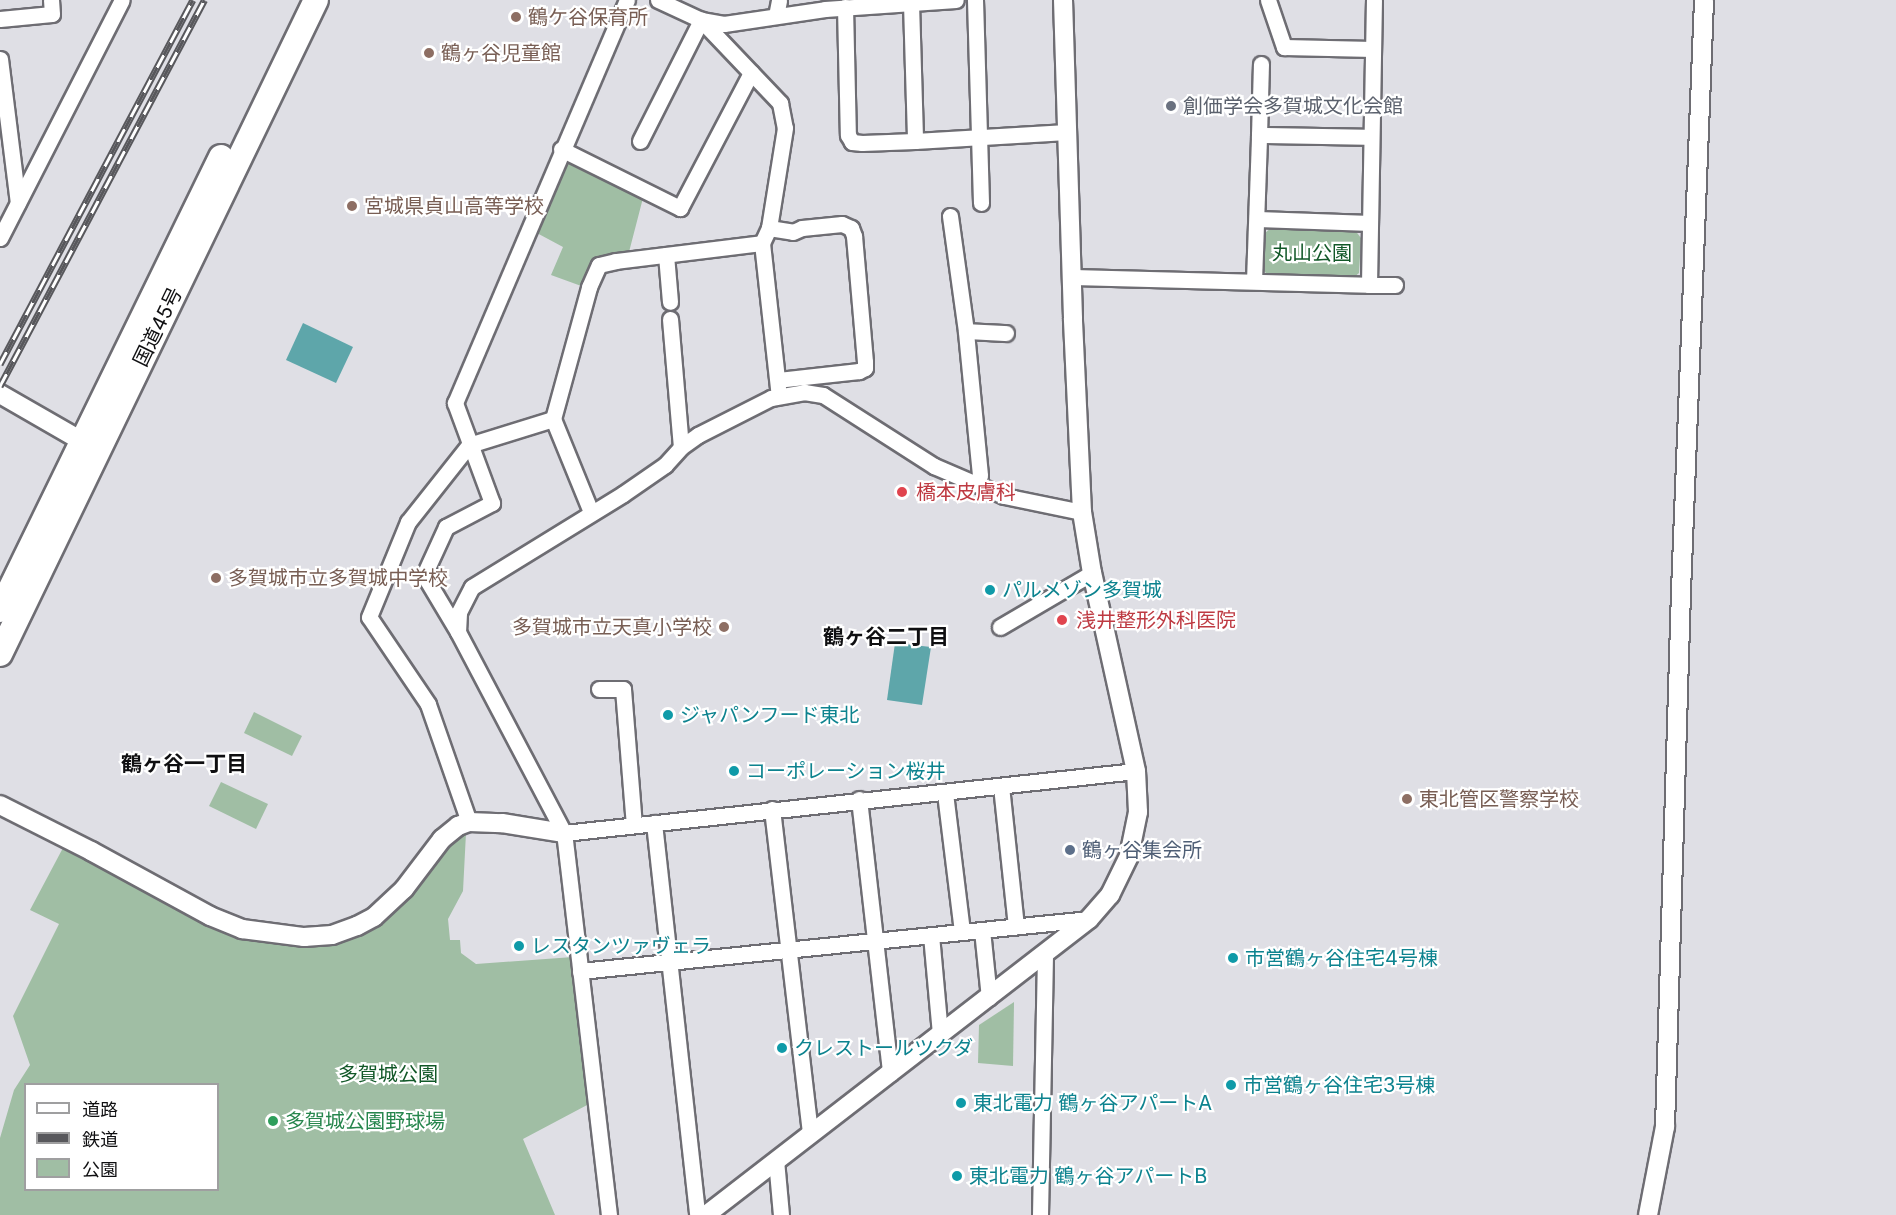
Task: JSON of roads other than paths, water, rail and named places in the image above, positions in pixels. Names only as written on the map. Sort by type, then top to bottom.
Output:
[{"type":"highway","name":"国道45号","points":[[0,654],[90,446],[298,0]]},
{"type":"highway","name":"国道45号","points":[[0,610],[90,446],[316,0]]},
{"type":"street","points":[[0,19],[52,14],[51,0]]},
{"type":"street","points":[[0,238],[122,0]]},
{"type":"street","points":[[609,1215],[564,833],[458,632],[424,575],[446,527],[492,503],[455,403],[561,149],[627,0]]},
{"type":"street","points":[[658,0],[701,20],[724,24],[845,7],[956,0]]},
{"type":"street","points":[[776,16],[779,0]]},
{"type":"street","points":[[975,0],[981,136],[981,203]]},
{"type":"street","points":[[713,1212],[776,1160],[1089,919],[1110,895],[1129,856],[1138,812],[1136,771],[1092,573],[1082,512],[1071,278],[1063,0]]},
{"type":"street","points":[[1268,0],[1284,47],[1373,49]]},
{"type":"street","points":[[1369,285],[1374,0]]},
{"type":"street","points":[[1648,1215],[1665,1127],[1681,603],[1704,0]]},
{"type":"street","points":[[911,3],[915,141]]},
{"type":"street","points":[[845,7],[848,135],[852,142],[915,141],[1067,132]]},
{"type":"street","points":[[701,20],[780,103],[785,128],[769,228],[762,243],[780,396]]},
{"type":"street","points":[[640,141],[701,20]]},
{"type":"street","points":[[0,59],[18,203]]},
{"type":"street","points":[[1254,281],[1258,219],[1261,64]]},
{"type":"street","points":[[561,149],[680,208],[751,73]]},
{"type":"street","points":[[1259,135],[1371,138]]},
{"type":"street","points":[[950,216],[966,331],[980,476],[977,484]]},
{"type":"street","points":[[1258,219],[1370,223]]},
{"type":"street","points":[[769,228],[793,232],[802,228],[842,224],[851,228],[854,236],[865,362],[865,368],[859,371],[778,380]]},
{"type":"street","points":[[591,512],[553,419],[588,287],[599,265],[762,243]]},
{"type":"street","points":[[666,255],[670,302]]},
{"type":"street","points":[[1071,278],[1395,285]]},
{"type":"street","points":[[670,319],[681,447]]},
{"type":"street","points":[[966,331],[1006,333]]},
{"type":"street","points":[[458,632],[459,612],[472,587],[623,494],[665,465],[681,447],[719,424],[780,396],[804,392],[823,395],[934,466],[1004,496],[1082,512]]},
{"type":"street","points":[[0,394],[90,446]]},
{"type":"street","points":[[469,822],[428,704],[369,617],[408,522],[469,445],[553,419]]},
{"type":"street","points":[[999,627],[1092,573]]},
{"type":"street","points":[[599,689],[623,689],[634,825]]},
{"type":"street","points":[[0,805],[91,851],[210,916],[242,929],[304,937],[332,935],[374,917],[404,889],[442,839],[458,826],[469,822],[502,823],[564,833],[1136,771]]},
{"type":"street","points":[[1001,786],[1016,926]]},
{"type":"street","points":[[945,793],[963,931]]},
{"type":"street","points":[[859,800],[890,1073]]},
{"type":"street","points":[[772,809],[810,1134]]},
{"type":"street","points":[[654,823],[697,1215]]},
{"type":"street","points":[[580,971],[1089,919]]},
{"type":"street","points":[[982,930],[989,998]]},
{"type":"street","points":[[931,935],[940,1034]]},
{"type":"street","points":[[1040,1215],[1045,954]]},
{"type":"street","points":[[776,1160],[781,1215]]},
{"type":"water","points":[[303,323],[353,347],[336,383],[286,360]]},
{"type":"water","points":[[895,643],[931,647],[922,705],[887,700]]},
{"type":"railway","points":[[0,364],[193,0]]},
{"type":"railway","points":[[0,386],[204,0]]},
{"type":"place","name":"鶴ケ谷保育所","points":[[516,17]]},
{"type":"place","name":"鶴ヶ谷児童館","points":[[429,53]]},
{"type":"place","name":"創価学会多賀城文化会館","points":[[1171,106]]},
{"type":"place","name":"宮城県貞山高等学校","points":[[352,206]]},
{"type":"place","name":"橋本皮膚科","points":[[902,492]]},
{"type":"place","name":"多賀城市立多賀城中学校","points":[[216,578]]},
{"type":"place","name":"パルメゾン多賀城","points":[[990,590]]},
{"type":"place","name":"浅井整形外科医院","points":[[1062,620]]},
{"type":"place","name":"多賀城市立天真小学校","points":[[724,627]]},
{"type":"place","name":"ジャパンフード東北","points":[[668,715]]},
{"type":"place","name":"コーポレーション桜井","points":[[734,771]]},
{"type":"place","name":"東北管区警察学校","points":[[1407,799]]},
{"type":"place","name":"鶴ヶ谷集会所","points":[[1070,850]]},
{"type":"place","name":"レスタンツァヴェラ","points":[[519,946]]},
{"type":"place","name":"市営鶴ヶ谷住宅4号棟","points":[[1233,958]]},
{"type":"place","name":"クレストールツクダ","points":[[782,1048]]},
{"type":"place","name":"市営鶴ヶ谷住宅3号棟","points":[[1231,1085]]},
{"type":"place","name":"東北電力 鶴ヶ谷アパートA","points":[[961,1103]]},
{"type":"place","name":"多賀城公園野球場","points":[[273,1121]]},
{"type":"place","name":"東北電力 鶴ヶ谷アパートB","points":[[957,1176]]},
{"type":"district","name":"鶴ヶ谷二丁目","points":[[886,637]]},
{"type":"district","name":"鶴ヶ谷一丁目","points":[[184,764]]},
{"type":"park label","name":"丸山公園","points":[[1312,253]]},
{"type":"park label","name":"多賀城公園","points":[[388,1074]]}]
